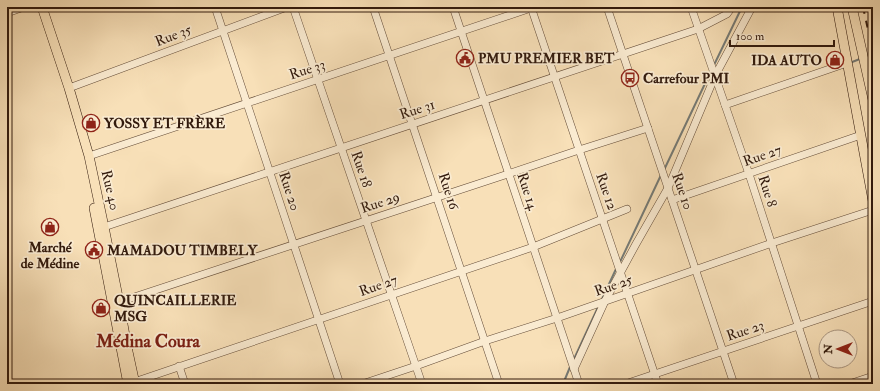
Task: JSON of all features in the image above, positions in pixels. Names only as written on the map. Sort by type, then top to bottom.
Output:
[{"type":"main road","name":"Rue 40","points":[[36,7],[64,91],[83,158],[132,383]]},
{"type":"main road","name":"Rue 40","points":[[42,7],[69,88],[89,156],[119,302],[132,383]]},
{"type":"main road","points":[[837,7],[873,201]]},
{"type":"main road","points":[[852,7],[873,100]]},
{"type":"street","points":[[7,13],[24,7]]},
{"type":"street","name":"Rue 20","points":[[215,7],[340,384]]},
{"type":"street","name":"Rue 35","points":[[69,88],[287,7]]},
{"type":"street","name":"Rue 18","points":[[293,7],[422,384]]},
{"type":"street","name":"Rue 16","points":[[374,7],[499,384]]},
{"type":"street","name":"Rue 14","points":[[453,7],[579,384]]},
{"type":"street","name":"Rue 33","points":[[89,156],[532,7]]},
{"type":"street","name":"Rue 12","points":[[532,7],[554,77],[658,384]]},
{"type":"street","name":"Rue 10","points":[[607,7],[734,384]]},
{"type":"street","name":"Rue 8","points":[[691,7],[749,174],[817,384]]},
{"type":"street","name":"Rue 31","points":[[104,227],[698,29],[727,14],[732,7]]},
{"type":"street","points":[[574,369],[605,301],[668,188],[715,76],[752,7]]},
{"type":"street","points":[[725,105],[847,63]]},
{"type":"street","name":"Rue 29","points":[[119,302],[648,128]]},
{"type":"street","name":"Rue 27","points":[[672,200],[861,135]]},
{"type":"street","name":"Rue 27","points":[[132,383],[533,247],[627,209]]},
{"type":"street","name":"Rue 25","points":[[362,384],[772,243],[873,210]]},
{"type":"street","name":"Rue 23","points":[[625,384],[873,301]]},
{"type":"street","points":[[179,366],[185,384]]},
{"type":"street","points":[[849,384],[873,376]]},
{"type":"street","points":[[7,382],[13,384]]},
{"type":"waterway","points":[[714,65],[742,7]]},
{"type":"waterway","points":[[852,62],[860,59]]},
{"type":"waterway","points":[[664,170],[711,71]]},
{"type":"waterway","points":[[620,262],[661,175]]},
{"type":"waterway","points":[[602,299],[616,269]]},
{"type":"waterway","points":[[574,359],[599,305]]},
{"type":"waterway","points":[[563,384],[570,367]]},
{"type":"railway","points":[[863,7],[873,52]]},
{"type":"place","name":"PMU PREMIER BET","points":[[465,58]]},
{"type":"place","name":"IDA AUTO","points":[[835,60]]},
{"type":"place","name":"Carrefour PMI","points":[[630,78]]},
{"type":"place","name":"YOSSY ET FRÈRE","points":[[91,123]]},
{"type":"place","name":"Marché de Médine","points":[[50,227]]},
{"type":"place","name":"MAMADOU TIMBELY","points":[[94,250]]},
{"type":"place","name":"QUINCAILLERIE MSG","points":[[101,308]]},
{"type":"district","name":"Médina Coura","points":[[148,341]]}]
